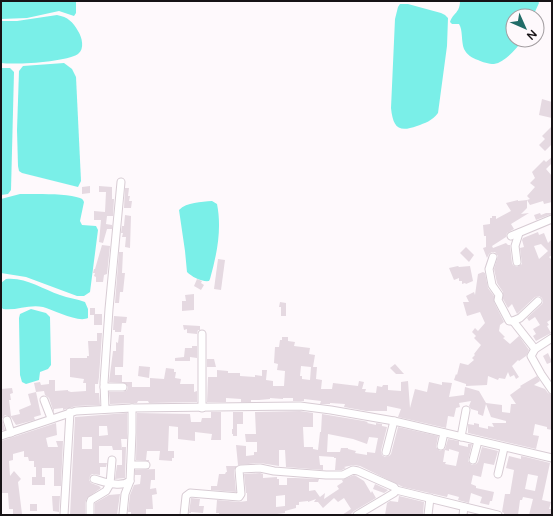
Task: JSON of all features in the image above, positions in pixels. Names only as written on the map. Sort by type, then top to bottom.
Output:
[{"type":"street","points":[[105,409],[104,387],[109,309],[121,182]]},
{"type":"street","points":[[511,236],[552,219]]},
{"type":"street","points":[[516,262],[514,246],[519,233]]},
{"type":"street","points":[[493,256],[489,269],[492,285],[500,295],[498,300],[509,321],[513,321],[535,349]]},
{"type":"street","points":[[513,321],[520,318],[538,301]]},
{"type":"street","points":[[202,334],[202,408]]},
{"type":"street","points":[[552,338],[535,349],[531,356],[552,390]]},
{"type":"street","points":[[104,387],[123,387]]},
{"type":"street","points":[[44,400],[51,418]]},
{"type":"street","points":[[1,436],[70,412],[132,408],[300,406],[394,421],[504,448],[552,458]]},
{"type":"street","points":[[124,514],[124,494],[130,481],[132,408]]},
{"type":"street","points":[[461,437],[466,410]]},
{"type":"street","points":[[64,515],[70,412]]},
{"type":"street","points":[[7,420],[11,433]]},
{"type":"street","points":[[386,452],[394,421]]},
{"type":"street","points":[[441,446],[444,433]]},
{"type":"street","points":[[473,460],[478,441]]},
{"type":"street","points":[[498,474],[504,448]]},
{"type":"street","points":[[90,515],[91,500],[106,491],[110,484],[112,460]]},
{"type":"street","points":[[131,465],[146,465]]},
{"type":"street","points":[[184,515],[186,496],[190,493],[239,497],[239,470],[260,468],[274,471],[326,475],[343,475],[353,470],[394,487],[396,490],[498,515]]},
{"type":"street","points":[[94,479],[110,484],[126,484],[130,481]]},
{"type":"street","points":[[357,515],[394,493],[396,490]]},
{"type":"street","points":[[428,515],[430,498]]},
{"type":"street","points":[[463,515],[464,507]]},
{"type":"water","points":[[1,1],[76,1],[76,13],[74,16],[59,11],[27,18],[1,19]]},
{"type":"water","points":[[460,1],[538,1],[539,3],[537,8],[505,8],[505,48],[516,48],[502,61],[494,64],[486,63],[468,55],[464,49],[459,24],[452,24],[450,22],[458,11]]},
{"type":"water","points":[[400,4],[408,4],[441,13],[448,18],[447,46],[438,113],[426,123],[405,129],[398,127],[395,124],[391,108],[395,19]]},
{"type":"water","points":[[57,15],[70,20],[79,34],[82,40],[82,49],[78,54],[72,57],[52,61],[8,64],[1,63],[1,21],[17,21]]},
{"type":"water","points":[[64,63],[72,69],[76,77],[81,181],[78,187],[22,173],[19,171],[18,166],[17,130],[19,71],[23,66]]},
{"type":"water","points":[[1,68],[10,68],[14,72],[11,190],[8,194],[1,195]]},
{"type":"water","points":[[20,194],[75,196],[83,200],[84,202],[80,221],[82,225],[96,226],[98,230],[90,292],[84,296],[77,296],[26,277],[1,273],[1,199]]},
{"type":"water","points":[[212,201],[217,204],[219,223],[217,251],[210,279],[209,281],[203,281],[187,272],[179,210],[186,205]]},
{"type":"water","points":[[6,279],[27,282],[60,295],[85,302],[88,309],[88,318],[72,318],[38,306],[3,309],[1,307],[1,283]]},
{"type":"water","points":[[31,309],[46,313],[50,317],[51,365],[48,369],[40,372],[39,380],[26,384],[22,382],[20,375],[19,318],[20,314]]},
{"type":"building","points":[[542,99],[552,102],[552,118],[539,115]]},
{"type":"building","points":[[552,126],[552,144],[545,151],[539,145],[545,139],[542,136]]},
{"type":"building","points":[[552,157],[552,163],[546,169],[552,176],[552,202],[544,204],[543,201],[530,205],[527,200],[530,199],[527,196],[535,187],[530,183],[535,178],[532,172],[544,160],[546,162]]},
{"type":"building","points":[[90,186],[90,193],[82,194],[82,187]]},
{"type":"building","points":[[99,186],[112,187],[112,199],[114,199],[113,216],[107,216],[106,224],[112,225],[112,229],[107,229],[103,243],[99,242],[101,220],[94,220],[94,211],[105,212],[106,192],[99,192]]},
{"type":"building","points":[[125,188],[129,188],[128,196],[130,196],[129,201],[132,201],[131,208],[124,208]]},
{"type":"building","points":[[518,200],[527,200],[527,208],[521,214],[529,213],[511,224],[514,229],[507,233],[506,237],[492,246],[493,248],[506,243],[510,245],[513,265],[517,267],[522,264],[520,248],[524,247],[522,240],[523,238],[538,232],[539,235],[544,233],[548,243],[552,239],[552,255],[549,257],[552,260],[552,319],[547,322],[549,325],[547,326],[551,333],[536,341],[533,336],[536,334],[533,329],[540,325],[535,317],[529,321],[527,318],[542,304],[542,298],[539,296],[535,297],[517,314],[512,304],[508,308],[503,299],[503,292],[497,283],[494,269],[498,256],[495,252],[492,252],[487,258],[483,248],[486,247],[486,236],[484,236],[483,225],[490,224],[490,218],[492,218],[492,216],[496,216],[496,219],[511,211],[506,203]],"holes":[[[541,244],[548,251],[539,259],[534,246]]]},
{"type":"building","points":[[540,213],[541,215],[546,213],[552,214],[536,220],[534,215]]},
{"type":"building","points":[[125,215],[131,216],[130,248],[125,247],[126,237],[122,237],[123,233],[121,233],[122,226],[124,226]]},
{"type":"building","points":[[102,245],[110,246],[107,274],[104,275],[103,282],[96,282],[96,277],[94,276],[95,273],[93,273]]},
{"type":"building","points":[[466,247],[474,255],[469,262],[460,253]]},
{"type":"building","points":[[119,252],[123,252],[122,273],[125,273],[123,292],[120,292],[119,303],[115,303]]},
{"type":"building","points":[[218,259],[225,260],[221,290],[214,289]]},
{"type":"building","points":[[470,266],[473,281],[462,284],[462,281],[459,281],[459,278],[454,280],[449,268]]},
{"type":"building","points":[[483,272],[485,273],[488,288],[494,296],[494,302],[504,322],[500,325],[499,331],[505,337],[503,338],[510,344],[519,336],[529,350],[526,356],[519,361],[518,360],[512,366],[519,377],[516,379],[514,375],[510,377],[508,372],[505,379],[499,378],[498,380],[488,376],[487,385],[466,386],[466,384],[454,380],[460,363],[468,365],[474,360],[472,358],[481,345],[474,338],[476,336],[472,332],[475,328],[478,331],[485,323],[480,312],[467,316],[463,302],[469,302],[466,296],[474,292],[475,295],[478,274]]},
{"type":"building","points":[[197,279],[202,281],[201,283],[204,285],[201,290],[194,286]]},
{"type":"building","points":[[194,294],[194,310],[182,311],[182,301],[186,301],[185,295]]},
{"type":"building","points":[[280,302],[286,303],[286,316],[281,316],[281,307],[279,307]]},
{"type":"building","points":[[90,308],[95,308],[95,314],[102,314],[102,325],[94,325],[94,315],[90,315]]},
{"type":"building","points":[[114,316],[127,317],[126,323],[122,323],[121,332],[115,332],[115,330],[113,330]]},
{"type":"building","points":[[183,325],[200,326],[200,330],[198,330],[197,334],[187,333],[187,329],[184,330]]},
{"type":"building","points":[[97,333],[102,333],[99,377],[98,384],[95,384],[95,393],[99,393],[100,405],[76,406],[63,410],[63,408],[54,409],[54,413],[49,398],[45,395],[44,391],[36,392],[34,383],[40,382],[41,385],[49,384],[49,380],[55,380],[55,391],[86,391],[86,383],[83,383],[84,379],[70,377],[70,358],[87,358],[87,356],[89,356],[88,341],[97,341]]},
{"type":"building","points":[[119,335],[124,335],[123,367],[115,367],[115,375],[122,375],[122,382],[132,382],[132,387],[150,387],[150,378],[164,379],[166,368],[174,369],[174,372],[176,372],[175,378],[181,379],[180,384],[194,384],[194,392],[197,391],[197,402],[149,403],[148,401],[138,401],[137,403],[110,404],[109,392],[123,392],[127,390],[128,387],[125,383],[109,382],[113,351],[116,351],[116,342],[118,343]]},
{"type":"building","points":[[282,337],[288,337],[288,341],[295,342],[294,346],[310,348],[309,354],[315,355],[313,367],[317,367],[316,379],[322,380],[321,389],[332,389],[333,383],[358,386],[359,381],[364,382],[362,389],[366,389],[365,392],[376,393],[377,386],[382,387],[383,385],[388,385],[388,390],[401,391],[401,382],[408,381],[410,408],[415,389],[427,392],[429,382],[442,385],[442,382],[452,383],[449,397],[464,395],[465,387],[479,391],[486,403],[502,405],[502,412],[510,413],[511,404],[516,404],[510,395],[521,387],[520,386],[537,376],[540,381],[534,385],[545,389],[552,395],[552,430],[535,424],[533,435],[539,436],[536,449],[468,433],[468,424],[479,424],[479,427],[488,429],[488,426],[494,427],[492,423],[506,423],[506,421],[491,417],[486,404],[483,416],[478,414],[478,411],[471,409],[469,406],[471,401],[459,403],[460,407],[456,408],[454,417],[448,416],[446,428],[398,417],[401,409],[387,406],[387,411],[366,411],[344,407],[345,404],[320,404],[321,401],[304,399],[304,401],[293,401],[293,398],[270,398],[251,400],[251,402],[241,402],[241,399],[226,398],[226,402],[207,402],[208,377],[217,377],[217,370],[228,371],[228,373],[240,373],[240,376],[255,377],[255,375],[262,376],[262,370],[267,370],[266,380],[273,381],[273,386],[284,386],[285,371],[277,370],[278,364],[274,363],[275,347],[279,347],[280,340],[282,340]],"holes":[[[301,366],[311,367],[310,380],[302,379],[302,376],[300,376]]]},
{"type":"building","points":[[192,346],[197,346],[197,358],[190,357],[190,361],[175,361],[175,358],[184,357],[185,348],[192,348]]},
{"type":"building","points":[[548,353],[552,362],[547,364],[543,356]]},
{"type":"building","points":[[207,359],[214,359],[216,367],[207,367]]},
{"type":"building","points":[[395,364],[404,374],[396,374],[390,368]]},
{"type":"building","points":[[139,366],[150,367],[149,378],[138,376]]},
{"type":"building","points":[[12,388],[13,393],[10,394],[11,400],[9,400],[11,416],[20,414],[19,410],[31,405],[28,394],[36,392],[41,415],[34,417],[35,420],[16,425],[11,417],[5,415],[2,419],[5,430],[2,430],[1,389]]},
{"type":"building","points":[[300,411],[313,413],[313,427],[303,427],[304,447],[313,447],[313,449],[318,450],[322,414],[364,421],[376,425],[376,423],[382,424],[382,426],[387,427],[381,451],[382,455],[385,457],[391,454],[398,427],[438,436],[436,447],[440,451],[445,449],[448,439],[459,441],[459,445],[468,447],[468,444],[472,444],[468,461],[472,465],[478,462],[482,447],[498,451],[494,465],[484,463],[481,477],[473,475],[471,484],[476,486],[476,488],[494,492],[492,501],[490,501],[489,505],[480,503],[482,497],[471,493],[469,503],[458,500],[459,497],[448,494],[447,497],[403,487],[360,466],[354,465],[344,467],[346,468],[342,470],[335,470],[336,458],[334,457],[319,456],[320,465],[323,465],[323,470],[286,467],[285,450],[279,450],[279,466],[260,463],[238,465],[236,445],[246,446],[246,456],[254,455],[254,452],[257,452],[257,442],[246,442],[245,434],[256,434],[255,412]],"holes":[[[328,434],[353,439],[367,444],[369,437],[378,438],[375,453],[367,452],[367,455],[355,453],[356,451],[348,448],[341,448],[340,452],[327,452]],[[449,449],[459,452],[456,466],[445,464],[446,462],[443,462],[445,450],[449,451]]]},
{"type":"building","points":[[211,412],[221,412],[221,440],[211,440],[212,434],[195,432],[195,441],[178,439],[178,427],[169,426],[168,451],[174,451],[174,458],[172,458],[172,461],[159,460],[160,451],[147,451],[146,460],[149,461],[136,460],[137,413],[190,414],[191,422],[201,422],[202,418],[211,418]]},
{"type":"building","points":[[233,412],[243,412],[243,424],[237,424],[237,436],[233,436],[232,434]]},
{"type":"building","points":[[127,413],[127,439],[121,439],[122,450],[113,450],[112,446],[99,446],[99,463],[107,463],[106,467],[100,467],[100,475],[92,474],[90,476],[89,480],[91,483],[101,488],[87,498],[85,503],[85,515],[70,515],[75,417]],"holes":[[[99,426],[107,426],[108,435],[99,436]],[[82,437],[92,437],[92,449],[82,449]]]},
{"type":"building","points":[[56,423],[57,435],[46,438],[48,447],[58,447],[56,441],[63,441],[61,486],[54,486],[54,468],[42,468],[42,477],[45,477],[45,485],[32,485],[32,477],[36,477],[36,467],[34,467],[34,461],[29,461],[28,457],[24,457],[24,451],[13,454],[13,460],[9,461],[10,476],[14,471],[21,479],[18,482],[22,514],[13,515],[13,509],[9,509],[8,493],[1,493],[1,441]]},
{"type":"building","points":[[122,447],[126,447],[125,478],[115,479],[117,465],[122,465]]},
{"type":"building","points":[[509,456],[521,459],[521,456],[550,463],[542,500],[551,502],[549,509],[552,509],[552,515],[529,515],[533,499],[523,497],[522,500],[520,500],[518,515],[504,515],[502,512],[505,494],[510,494],[514,470],[506,468]],"holes":[[[528,474],[538,476],[535,491],[525,489]]]},
{"type":"building","points":[[226,466],[237,466],[234,470],[236,492],[211,490],[211,486],[217,486],[219,474],[225,474],[227,472]]},
{"type":"building","points":[[155,469],[155,480],[151,480],[150,489],[156,488],[157,494],[152,495],[153,509],[146,509],[146,515],[131,515],[131,512],[128,512],[130,495],[134,485],[140,484],[141,475],[135,475],[135,470]]},
{"type":"building","points":[[260,473],[263,474],[263,478],[277,477],[277,479],[279,479],[279,485],[287,485],[287,478],[319,479],[318,482],[309,482],[309,491],[315,490],[320,497],[325,493],[324,499],[339,489],[337,486],[343,482],[342,480],[354,475],[364,481],[371,493],[372,491],[376,498],[350,515],[342,515],[351,509],[344,498],[338,502],[334,498],[323,508],[318,502],[314,502],[316,499],[308,502],[299,502],[299,505],[296,505],[296,508],[277,515],[219,515],[219,513],[216,513],[217,500],[239,502],[247,501],[244,474]],"holes":[[[285,495],[285,506],[276,507],[276,496]]]},
{"type":"building","points":[[375,484],[388,490],[384,493],[373,489]]},
{"type":"building","points":[[120,494],[117,515],[95,515],[95,503],[109,495]]},
{"type":"building","points":[[52,496],[60,496],[59,512],[53,511]]},
{"type":"building","points":[[399,496],[424,502],[423,515],[385,515],[387,503],[390,501],[398,502]]},
{"type":"building","points":[[191,498],[200,499],[199,506],[204,506],[203,513],[189,513]]},
{"type":"building","points":[[30,504],[37,504],[37,511],[30,511]]}]
